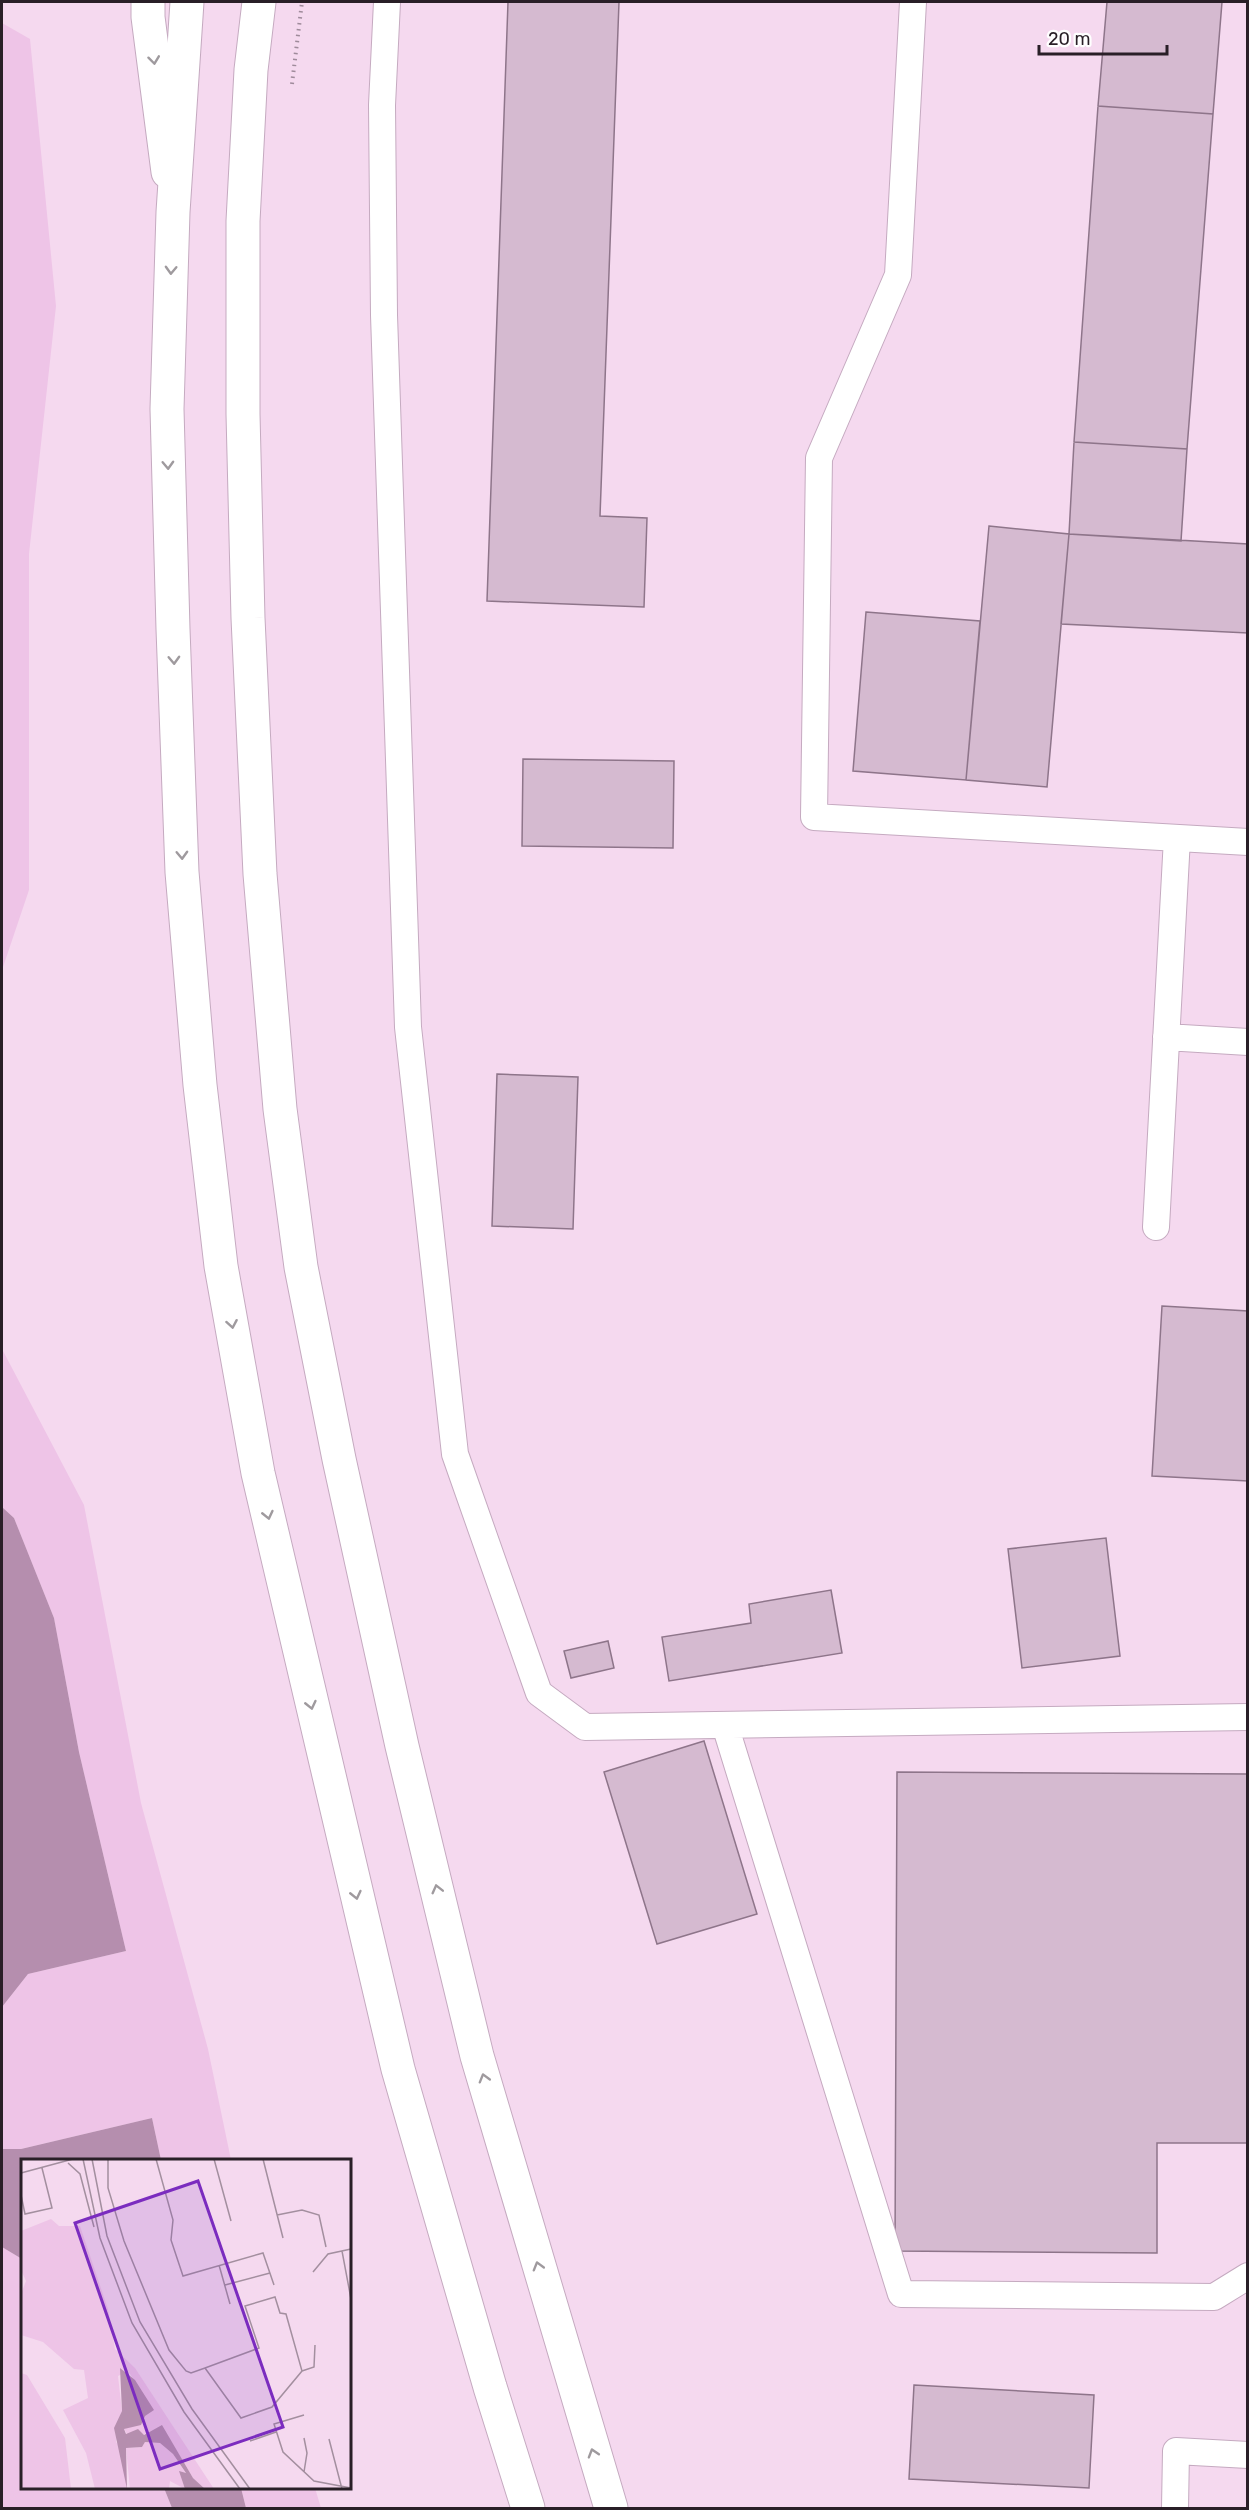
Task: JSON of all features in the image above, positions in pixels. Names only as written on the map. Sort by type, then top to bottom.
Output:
[{"type":"main road","points":[[148,2],[173,212]]},
{"type":"main road","points":[[187,2],[173,212],[167,409],[182,872],[200,1085],[221,1266],[258,1473],[398,2069],[490,2387],[528,2508]]},
{"type":"main road","points":[[259,2],[251,70],[243,221],[243,414],[248,618],[261,886],[280,1109],[301,1267],[339,1459],[402,1746],[477,2056],[610,2508]]},
{"type":"main road","points":[[251,70],[270,2]]},
{"type":"lane","points":[[387,2],[382,105],[384,315],[408,1027],[455,1454],[540,1693],[585,1727],[1248,1717]]},
{"type":"lane","points":[[913,2],[898,275],[819,458],[814,817],[1248,842]]},
{"type":"lane","points":[[1156,1227],[1177,838]]},
{"type":"lane","points":[[1166,1037],[1248,1042]]},
{"type":"lane","points":[[725,1725],[901,2294],[1214,2296],[1248,2276]]},
{"type":"lane","points":[[1175,2508],[1176,2451],[1248,2455]]},
{"type":"path","points":[[292,87],[302,2]]},
{"type":"shaded area","points":[[2,23],[30,39],[56,306],[29,554],[29,890],[2,970]]},
{"type":"shaded area","points":[[2,1349],[84,1505],[141,1803],[208,2049],[231,2159],[161,2159],[152,2118],[21,2149],[2,2149],[2,2007],[28,1974],[126,1951],[79,1752],[54,1618],[14,1518],[2,1507]]},
{"type":"shaded area","points":[[2,1507],[14,1518],[54,1618],[79,1752],[126,1951],[28,1974],[2,2007]]},
{"type":"shaded area","points":[[152,2118],[161,2159],[21,2159],[21,2258],[2,2247],[2,2149],[21,2149]]},
{"type":"shaded area","points":[[2,2247],[21,2258],[21,2489],[164,2489],[172,2508],[2,2508]]},
{"type":"shaded area","points":[[164,2489],[241,2489],[246,2508],[172,2508]]},
{"type":"shaded area","points":[[241,2489],[315,2489],[321,2508],[246,2508]]},
{"type":"building","points":[[508,2],[619,2],[600,516],[647,518],[644,607],[487,601]]},
{"type":"building","points":[[1107,2],[1222,2],[1213,114],[1098,106]]},
{"type":"building","points":[[1098,106],[1213,114],[1187,449],[1074,442]]},
{"type":"building","points":[[1074,442],[1187,449],[1181,541],[1069,534]]},
{"type":"building","points":[[989,526],[1069,534],[1047,787],[966,780]]},
{"type":"building","points":[[1069,534],[1248,544],[1248,633],[1061,624]]},
{"type":"building","points":[[866,612],[980,621],[966,780],[853,771]]},
{"type":"building","points":[[523,759],[674,761],[673,848],[522,846]]},
{"type":"building","points":[[497,1074],[578,1077],[573,1229],[492,1226]]},
{"type":"building","points":[[1162,1306],[1248,1311],[1248,1481],[1152,1476]]},
{"type":"building","points":[[1106,1538],[1120,1656],[1022,1668],[1008,1549]]},
{"type":"building","points":[[831,1590],[842,1653],[669,1681],[662,1637],[751,1623],[749,1604]]},
{"type":"building","points":[[608,1641],[614,1668],[571,1678],[564,1651]]},
{"type":"building","points":[[704,1741],[757,1914],[657,1944],[604,1772]]},
{"type":"building","points":[[897,1772],[1248,1774],[1248,2143],[1157,2143],[1157,2253],[895,2251]]},
{"type":"building","points":[[914,2385],[1094,2395],[1089,2488],[909,2479]]}]
